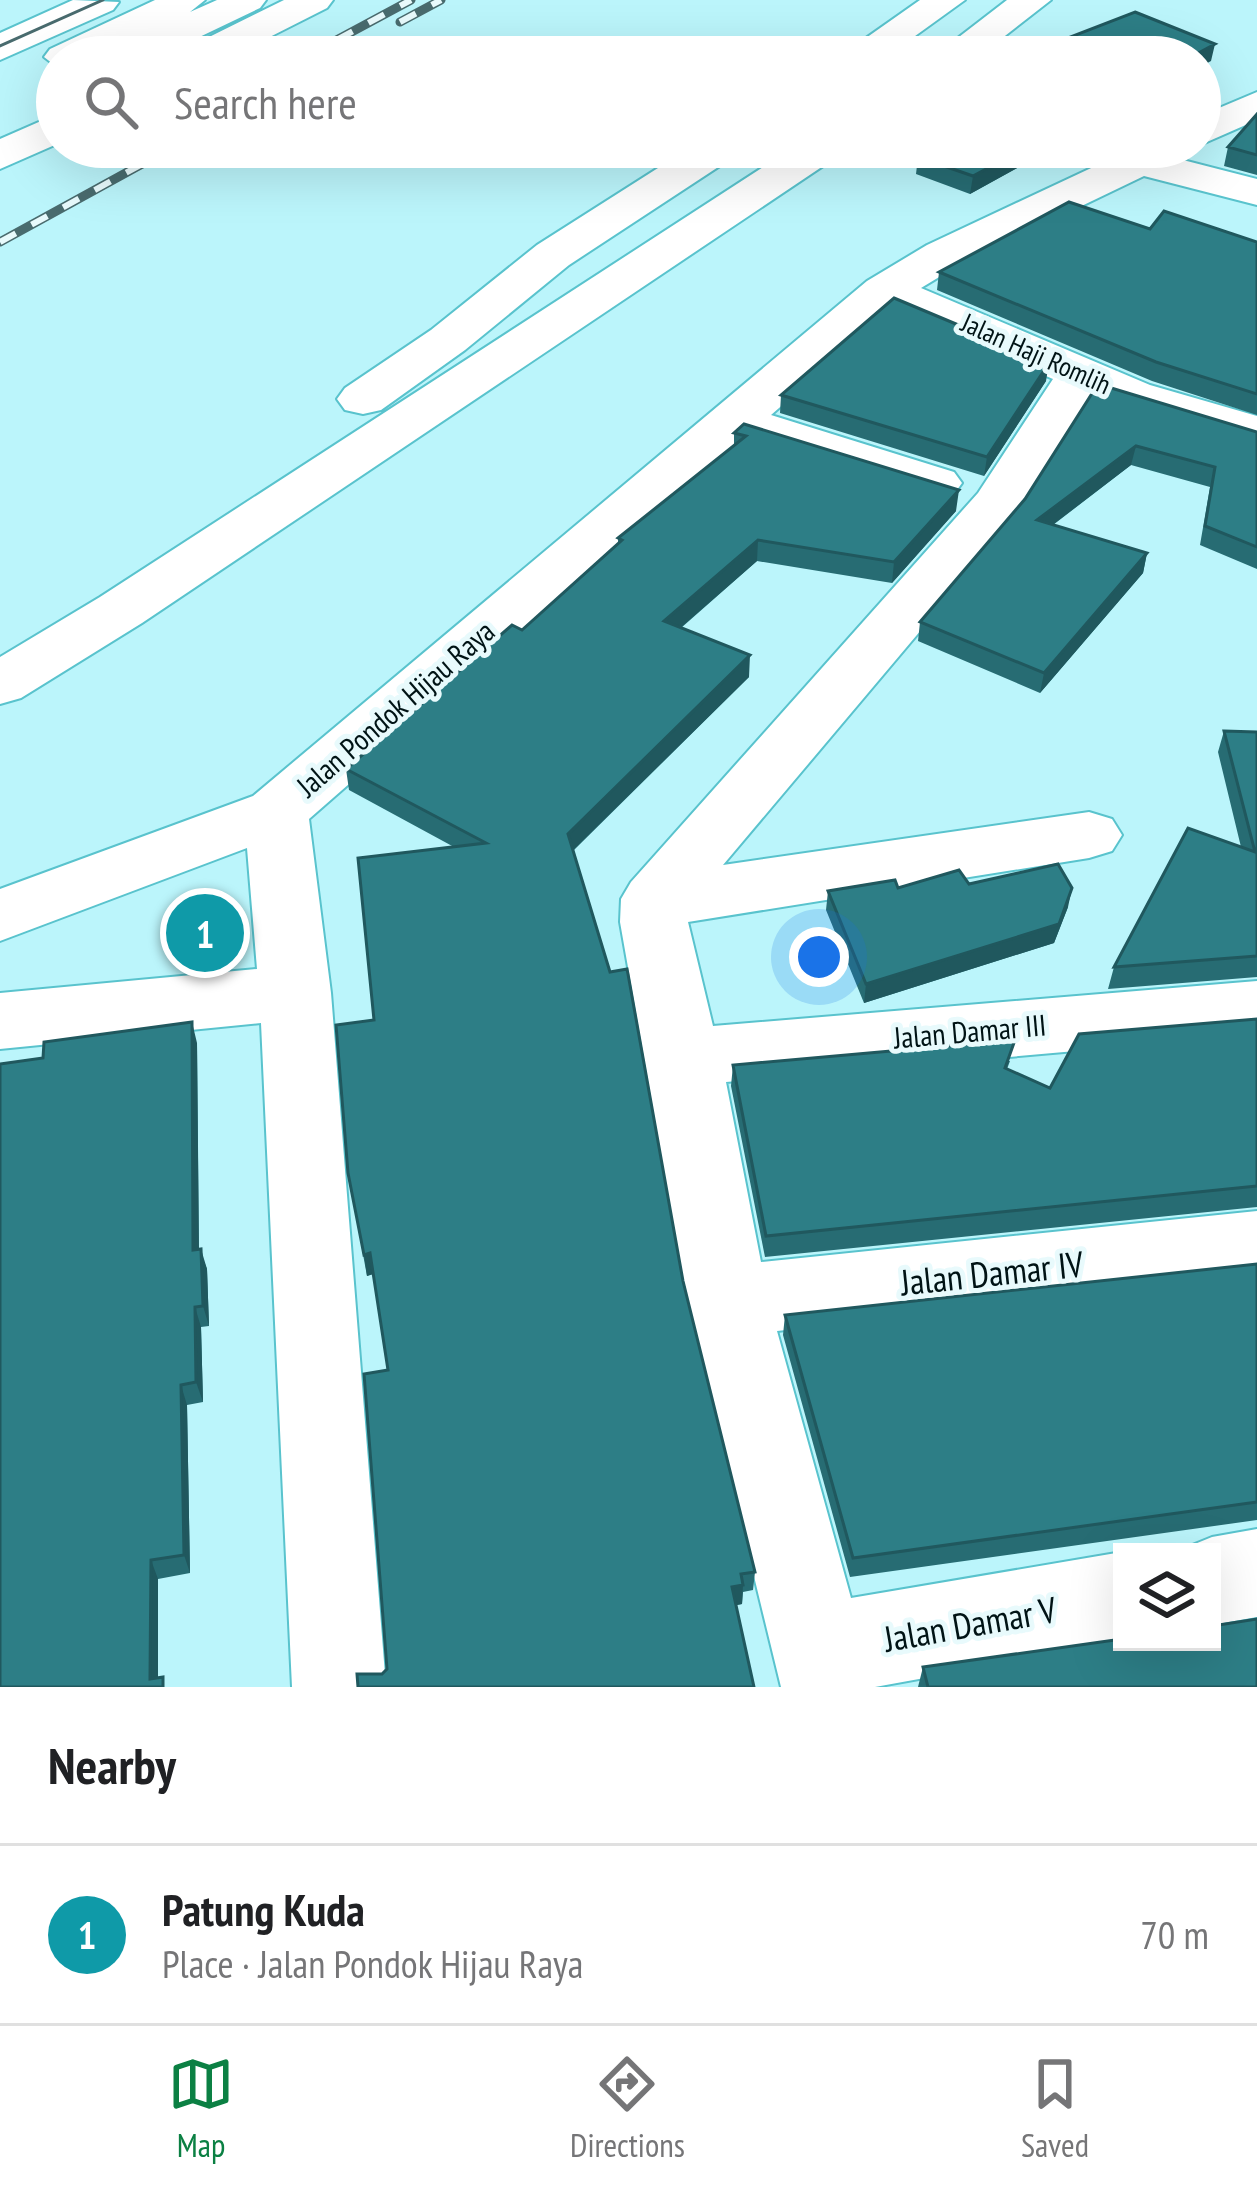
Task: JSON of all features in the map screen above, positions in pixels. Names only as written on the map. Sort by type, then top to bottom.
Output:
[{"type":"main road","points":[[0,31],[73,0]]},
{"type":"main road","points":[[0,48],[105,0]]},
{"type":"main road","points":[[108,36],[186,0]]},
{"type":"main road","points":[[172,36],[247,0]]},
{"type":"main road","points":[[241,36],[314,0]]},
{"type":"main road","points":[[891,36],[946,0]]},
{"type":"main road","points":[[982,36],[1032,0]]},
{"type":"main road","points":[[0,87],[36,70]]},
{"type":"main road","points":[[0,118],[36,101]]},
{"type":"main road","points":[[1221,122],[1257,104]]},
{"type":"main road","points":[[0,156],[36,138]]},
{"type":"main road","points":[[0,651],[87,596],[448,340],[553,255],[688,168]]},
{"type":"main road","points":[[0,684],[140,598],[792,168]]},
{"type":"main road","name":"Jalan Pondok Hijau Raya","points":[[339,1687],[295,993],[276,812],[884,292],[943,255],[1126,168]]},
{"type":"main road","points":[[1193,168],[1257,192]]},
{"type":"main road","name":"Jalan Haji Romlih","points":[[884,292],[975,325],[1132,396],[1257,432]]},
{"type":"main road","points":[[823,1669],[728,1301],[654,922],[655,899],[999,503],[1081,375]]},
{"type":"main road","points":[[733,420],[999,503]]},
{"type":"main road","points":[[0,916],[276,812]]},
{"type":"main road","points":[[655,899],[1090,835]]},
{"type":"main road","points":[[0,1022],[295,993]]},
{"type":"main road","name":"Jalan Damar III","points":[[684,1057],[1257,1008]]},
{"type":"main road","name":"Jalan Damar IV","points":[[728,1301],[1257,1245]]},
{"type":"main road","points":[[1221,1579],[1257,1573]]},
{"type":"main road","name":"Jalan Damar V","points":[[823,1669],[1113,1599]]},
{"type":"building","points":[[1135,12],[1195,36],[1073,36]]},
{"type":"building","points":[[1257,114],[1257,155],[1228,147]]},
{"type":"building","points":[[950,168],[988,168],[973,176]]},
{"type":"building","points":[[1069,202],[1150,229],[1164,211],[1257,242],[1257,394],[1156,362],[939,272]]},
{"type":"building","points":[[894,298],[1049,363],[987,457],[781,395]]},
{"type":"building","points":[[1098,384],[1257,432],[1257,547],[1205,526],[1215,467],[1136,446],[1037,520],[1147,553],[1044,673],[920,622],[1025,499]]},
{"type":"building","points":[[744,424],[959,490],[894,562],[758,540],[664,621],[750,655],[568,834],[610,972],[627,969],[683,1281],[755,1572],[741,1574],[743,1585],[732,1587],[754,1687],[358,1687],[357,1674],[382,1674],[387,1669],[364,1374],[388,1370],[370,1253],[364,1255],[348,1173],[336,1025],[374,1020],[358,858],[486,843],[346,769],[512,625],[522,630],[622,540],[618,538],[746,436],[734,433]]},
{"type":"building","points":[[1224,731],[1257,732],[1257,956],[1114,967],[1188,828],[1255,852]]},
{"type":"building","points":[[1058,864],[1072,888],[1059,924],[866,984],[828,891],[895,880],[898,888],[959,870],[969,884]]},
{"type":"building","points":[[1257,1019],[1257,1186],[766,1236],[733,1065],[1015,1040],[1005,1068],[1050,1088],[1079,1034]]},
{"type":"building","points":[[192,1022],[193,1250],[201,1249],[203,1306],[195,1307],[196,1382],[181,1385],[184,1555],[151,1560],[150,1679],[163,1677],[163,1687],[0,1687],[0,1064],[43,1058],[44,1042]]},
{"type":"building","points":[[1257,1264],[1257,1502],[853,1558],[785,1315]]},
{"type":"building","points":[[1257,1619],[1257,1687],[928,1687],[923,1667],[1113,1640],[1113,1651],[1221,1651],[1221,1625]]},
{"type":"tram line","points":[[0,46],[103,0]]},
{"type":"railway","points":[[344,36],[411,0]]},
{"type":"railway","points":[[400,22],[441,0]]},
{"type":"railway","points":[[0,242],[135,168]]},
{"type":"place","name":"Patung Kuda","points":[[205,933]]}]
